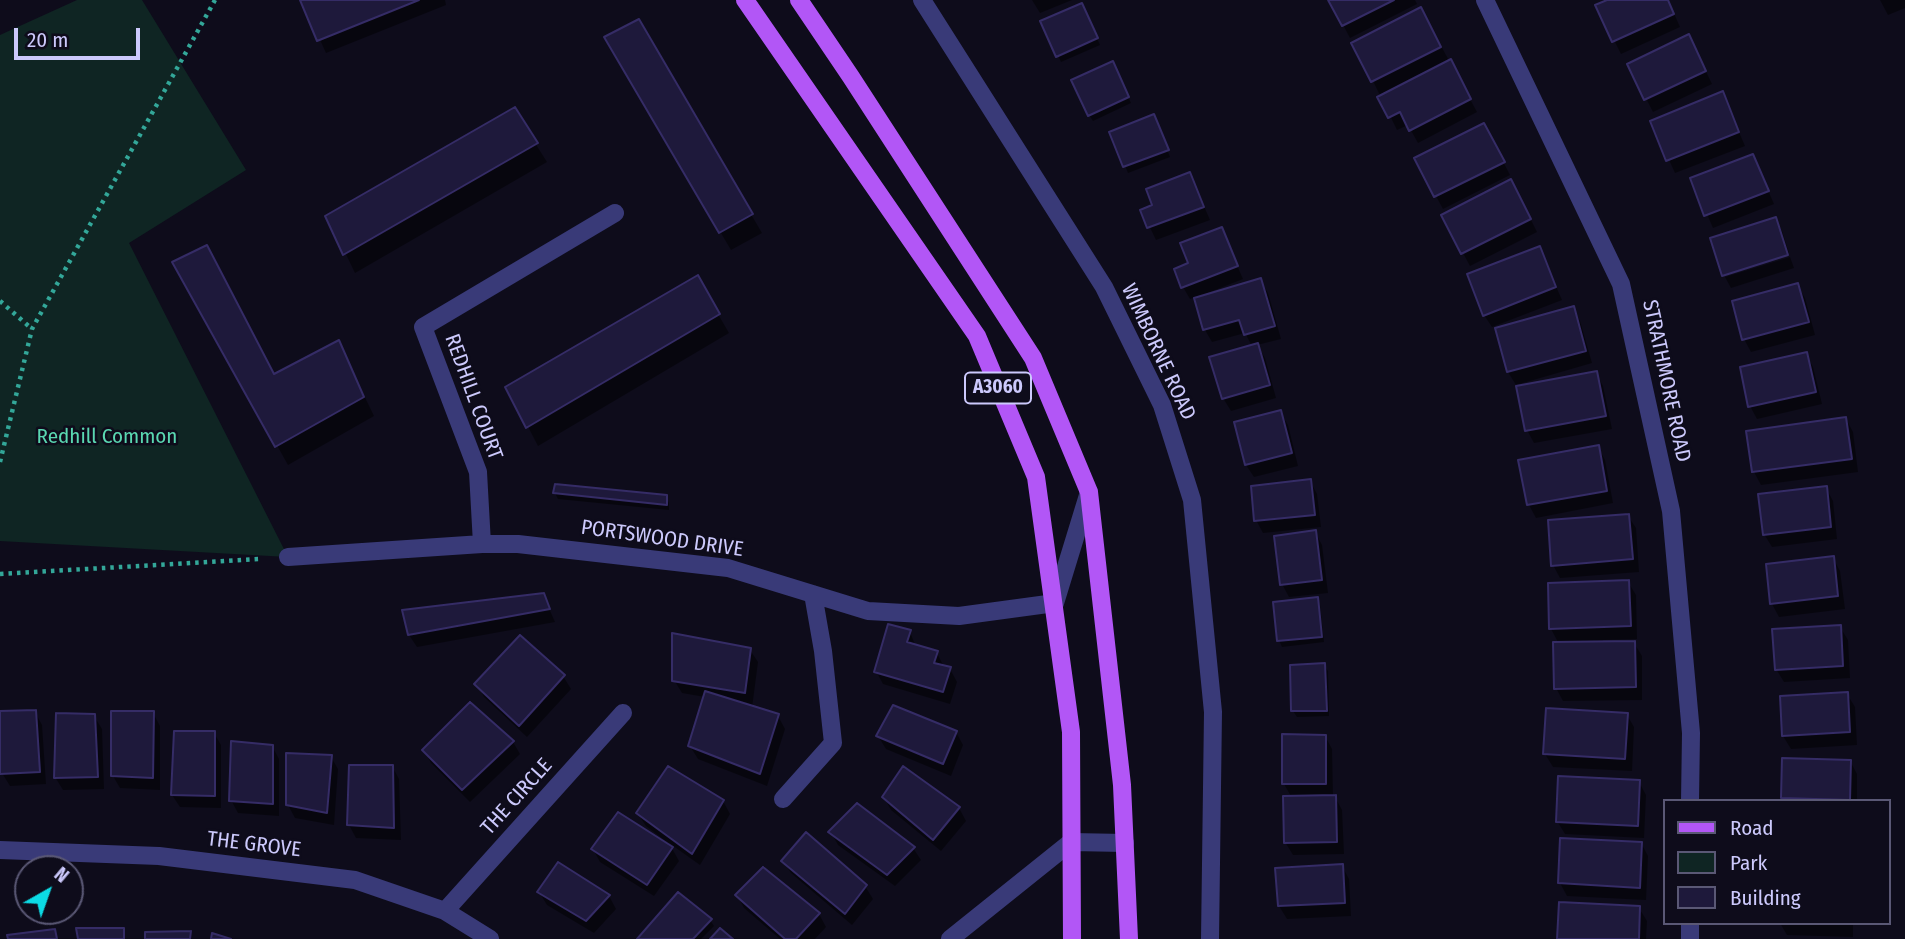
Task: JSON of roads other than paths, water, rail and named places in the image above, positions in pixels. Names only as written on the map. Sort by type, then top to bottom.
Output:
[{"type":"main road","name":"A3060","points":[[745,0],[977,336],[1036,477],[1071,732],[1072,939]]},
{"type":"main road","name":"A3060","points":[[799,0],[1033,358],[1089,492],[1122,785],[1129,939]]},
{"type":"street","name":"WIMBORNE ROAD","points":[[922,0],[1104,287],[1162,405],[1192,500],[1213,712],[1210,939]]},
{"type":"street","name":"STRATHMORE ROAD","points":[[1485,0],[1622,284],[1671,511],[1691,733],[1690,799]]},
{"type":"street","name":"REDHILL COURT","points":[[482,544],[478,472],[423,327],[615,213]]},
{"type":"street","points":[[1055,603],[1089,492]]},
{"type":"street","points":[[288,557],[482,544]]},
{"type":"street","name":"PORTSWOOD DRIVE","points":[[482,544],[518,544],[728,568],[868,611],[959,615],[1055,603]]},
{"type":"street","points":[[783,799],[833,743],[823,651],[813,594]]},
{"type":"street","name":"THE CIRCLE","points":[[445,911],[623,713]]},
{"type":"street","points":[[950,939],[1071,842],[1125,843]]},
{"type":"street","name":"THE GROVE","points":[[0,850],[159,856],[355,880],[445,911],[491,939]]},
{"type":"park label","name":"Redhill Common","points":[[107,437]]}]
